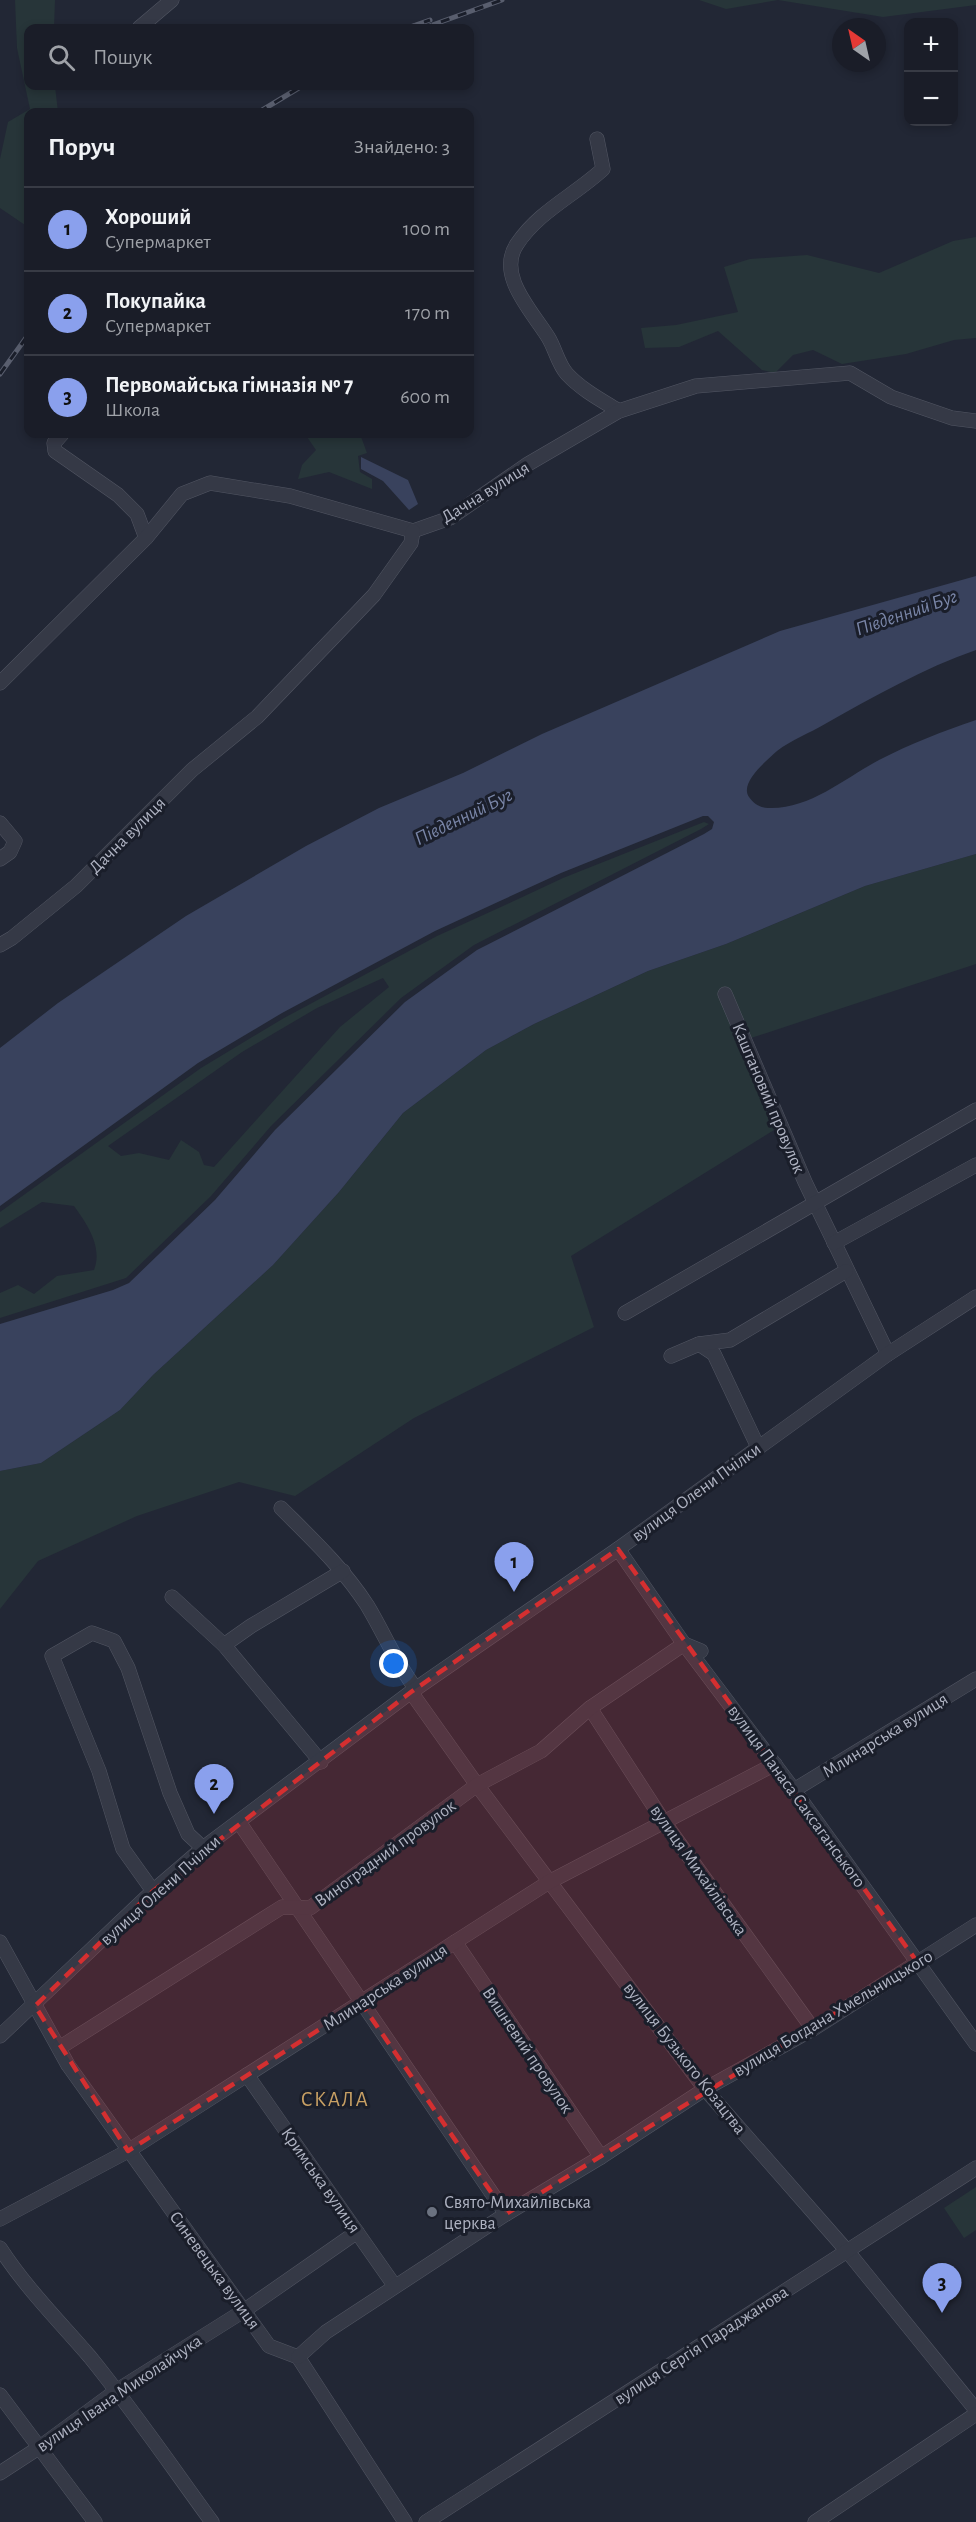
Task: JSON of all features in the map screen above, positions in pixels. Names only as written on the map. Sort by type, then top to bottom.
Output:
[{"type":"street","points":[[142,24],[156,6],[172,0]]},
{"type":"street","points":[[597,138],[603,169],[543,213],[516,245],[509,268],[522,298],[549,338],[566,372],[589,393],[619,411]]},
{"type":"street","name":"Дачна вулиця","points":[[0,945],[12,938],[76,886],[192,770],[257,717],[374,595],[411,543],[413,531],[450,518],[528,464],[619,411],[696,386],[850,373],[891,397],[952,418],[976,421]]},
{"type":"street","points":[[58,438],[54,443],[55,451],[118,495],[137,514],[146,538]]},
{"type":"street","points":[[0,683],[146,538],[182,494],[210,483],[290,496],[413,531]]},
{"type":"street","points":[[0,823],[15,841],[10,852],[0,859]]},
{"type":"street","name":"Каштановий провулок","points":[[725,994],[846,1272],[888,1354]]},
{"type":"street","points":[[625,1313],[814,1201],[976,1110]]},
{"type":"street","points":[[834,1243],[976,1165]]},
{"type":"street","points":[[670,1356],[699,1344],[729,1340],[846,1272]]},
{"type":"street","name":"вулиця Олени Пчілки","points":[[0,2036],[35,2006],[153,1891],[203,1848],[414,1691],[618,1549],[888,1354],[976,1297]]},
{"type":"street","points":[[699,1344],[714,1354],[758,1447]]},
{"type":"street","points":[[281,1508],[343,1571],[367,1606],[414,1691]]},
{"type":"street","name":"вулиця Панаса Саксаганського","points":[[618,1549],[684,1644],[775,1764],[976,2044]]},
{"type":"street","points":[[224,1645],[343,1571]]},
{"type":"street","points":[[172,1597],[224,1645],[321,1762]]},
{"type":"street","points":[[153,1891],[123,1849],[99,1771],[52,1656],[92,1633],[114,1641],[128,1668],[170,1793],[188,1834],[203,1848]]},
{"type":"street","points":[[684,1644],[701,1651]]},
{"type":"street","name":"Виноградний провулок","points":[[60,2048],[282,1907],[310,1908],[477,1785],[540,1751],[590,1708],[684,1644]]},
{"type":"street","name":"Млинарська вулиця","points":[[794,1791],[976,1679]]},
{"type":"street","name":"вулиця Бузького Козацтва","points":[[414,1691],[477,1785],[705,2090],[848,2252],[976,2412]]},
{"type":"street","name":"вулиця Михайлівська","points":[[590,1708],[664,1822],[813,2029]]},
{"type":"street","name":"Млинарська вулиця","points":[[0,2219],[128,2151],[549,1882],[775,1764]]},
{"type":"street","points":[[239,1822],[506,2214]]},
{"type":"street","name":"вулиця Богдана Хмельницького","points":[[298,2357],[326,2332],[394,2285],[705,2090],[813,2029],[976,1925]]},
{"type":"street","name":"Синевецька вулиця","points":[[0,1942],[68,2065],[245,2310],[268,2346],[298,2357]]},
{"type":"street","name":"Вишневий провулок","points":[[455,1942],[601,2157]]},
{"type":"street","name":"Кримська вулиця","points":[[247,2075],[394,2285]]},
{"type":"street","name":"вулиця Сергія Параджанова","points":[[426,2522],[976,2168]]},
{"type":"street","name":"вулиця Івана Миколайчука","points":[[0,2473],[40,2447],[116,2391],[245,2310],[357,2232]]},
{"type":"street","points":[[0,2248],[24,2284],[116,2391],[212,2522]]},
{"type":"street","points":[[298,2357],[405,2522]]},
{"type":"street","points":[[0,2395],[95,2522]]},
{"type":"street","points":[[815,2522],[976,2412]]},
{"type":"highlighted area","points":[[618,1549],[918,1963],[506,2214],[361,2003],[128,2151],[35,2006],[153,1891],[411,1692]]},
{"type":"shaded area","points":[[15,0],[55,0],[54,24],[24,24],[24,81],[17,48]]},
{"type":"shaded area","points":[[699,0],[778,0],[726,9]]},
{"type":"shaded area","points":[[778,0],[976,0],[976,5],[883,17]]},
{"type":"shaded area","points":[[26,90],[55,90],[58,108],[30,108]]},
{"type":"shaded area","points":[[24,113],[24,224],[0,208],[0,159],[8,122]]},
{"type":"shaded area","points":[[976,237],[976,338],[954,340],[906,354],[842,364],[813,350],[793,355],[775,373],[762,370],[718,331],[679,347],[645,348],[641,328],[676,325],[738,312],[724,267],[750,259],[807,255],[879,273],[953,241]]},
{"type":"shaded area","points":[[308,438],[361,438],[367,453],[358,456],[360,472],[372,479],[372,489],[329,472],[298,479],[302,465],[316,450]]},
{"type":"shaded area","points":[[704,822],[709,824],[474,945],[401,998],[271,1126],[211,1196],[126,1278],[0,1318],[0,1293],[18,1285],[34,1294],[57,1276],[94,1270],[96,1253],[92,1236],[74,1206],[42,1202],[0,1228],[0,1212],[201,1068],[284,1018],[437,936],[563,878]],"holes":[[[383,978],[389,987],[340,1027],[214,1167],[204,1165],[199,1152],[181,1140],[169,1160],[139,1153],[121,1156],[108,1146],[242,1052],[317,1008]]]},
{"type":"shaded area","points":[[976,854],[976,964],[748,1039],[774,1130],[571,1256],[594,1327],[414,1418],[295,1496],[239,1482],[137,1516],[38,1561],[0,1609],[0,1471],[41,1463],[120,1410],[153,1375],[273,1265],[339,1192],[403,1113],[486,1050],[534,1024],[648,971],[726,944],[865,886]]},
{"type":"shaded area","points":[[976,2187],[976,2230],[964,2238],[944,2208]]},
{"type":"water","points":[[361,457],[408,480],[418,504],[409,510],[383,481],[361,469]]},
{"type":"water","name":"Південний Буг","points":[[976,576],[976,650],[937,665],[788,743],[756,772],[747,791],[749,797],[762,807],[798,804],[826,792],[891,754],[976,720],[976,854],[865,886],[726,944],[648,971],[534,1024],[486,1050],[403,1113],[339,1192],[273,1265],[153,1375],[120,1410],[41,1463],[0,1471],[0,1324],[113,1290],[129,1283],[215,1200],[275,1130],[405,1002],[477,950],[704,834],[712,829],[714,822],[708,816],[703,816],[561,873],[435,931],[282,1013],[198,1063],[0,1206],[0,1048],[58,1003],[186,916],[306,846],[379,808],[463,773],[542,734],[780,631]]},
{"type":"railway","points":[[435,24],[502,0]]},
{"type":"railway","points":[[418,24],[430,20]]},
{"type":"railway","points":[[266,108],[295,90]]},
{"type":"railway","points":[[0,374],[24,341]]},
{"type":"place","name":"Хороший","points":[[514,1592]]},
{"type":"place","name":"Покупайка","points":[[214,1814]]},
{"type":"place","name":"Свято-Михайлівська церква","points":[[432,2212]]},
{"type":"place","name":"Первомайська гімназія № 7","points":[[942,2313]]},
{"type":"district","name":"СКАЛА","points":[[335,2099]]}]
